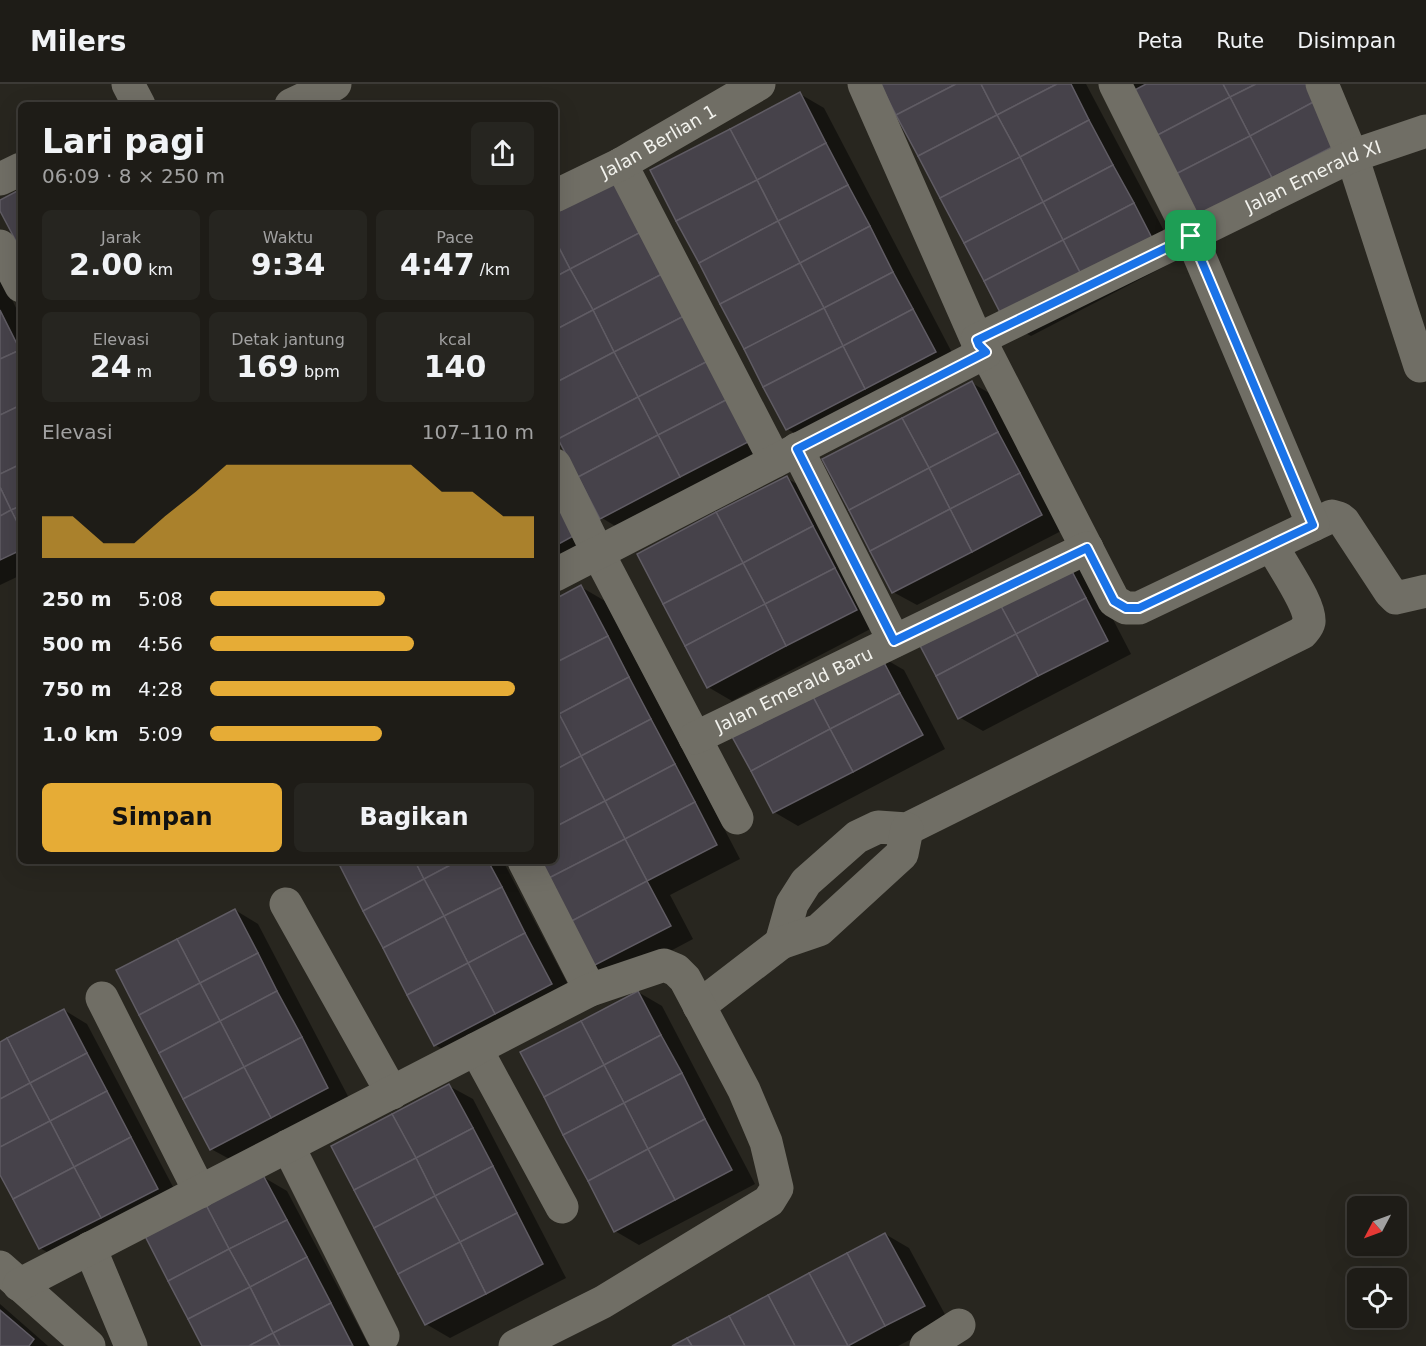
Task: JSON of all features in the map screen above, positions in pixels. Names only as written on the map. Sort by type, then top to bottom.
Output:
[{"type":"street","points":[[128,84],[137,102]]},
{"type":"street","points":[[297,102],[335,84]]},
{"type":"street","name":"Jalan Berlian 1","points":[[558,195],[621,164],[759,84]]},
{"type":"street","points":[[864,84],[981,346],[1114,601],[1126,608],[1139,608],[1332,516],[1344,522],[1396,598],[1426,591]]},
{"type":"street","points":[[1115,84],[1191,236],[1313,525]]},
{"type":"street","points":[[1322,84],[1352,156],[1420,366]]},
{"type":"street","name":"Jalan Emerald XI","points":[[558,573],[786,455],[981,346],[1191,236],[1352,156],[1426,131]]},
{"type":"street","points":[[621,164],[894,641]]},
{"type":"street","points":[[0,179],[18,170]]},
{"type":"street","points":[[0,246],[18,280]]},
{"type":"street","points":[[558,471],[598,553],[737,818]]},
{"type":"street","points":[[781,943],[792,904],[806,882],[857,837],[878,827],[907,829],[1302,633],[1309,625],[1309,614],[1272,545]]},
{"type":"street","name":"Jalan Emerald Baru","points":[[695,738],[1087,548]]},
{"type":"street","points":[[699,1006],[781,943],[819,930],[902,854],[907,829]]},
{"type":"street","points":[[526,864],[590,990]]},
{"type":"street","points":[[286,904],[392,1093]]},
{"type":"street","points":[[88,1346],[10,1276],[90,1248],[590,990],[664,965],[676,970],[685,979],[744,1090],[766,1142],[777,1188],[769,1201],[603,1302],[515,1346]]},
{"type":"street","points":[[102,998],[200,1192]]},
{"type":"street","points":[[476,1049],[562,1208]]},
{"type":"street","points":[[288,1146],[383,1336]]},
{"type":"street","points":[[90,1248],[131,1346]]},
{"type":"street","points":[[926,1346],[959,1325]]},
{"type":"building","points":[[880,84],[956,84],[896,115]]},
{"type":"building","points":[[956,84],[981,84],[997,115],[918,156],[896,115]]},
{"type":"building","points":[[981,84],[1057,84],[997,115]]},
{"type":"building","points":[[1057,84],[1071,84],[1089,120],[1020,157],[997,115]]},
{"type":"building","points":[[1146,84],[1223,84],[1230,97],[1150,139],[1127,94]]},
{"type":"building","points":[[1223,84],[1256,84],[1230,97]]},
{"type":"building","points":[[1256,84],[1311,84],[1319,99],[1250,136],[1230,97]]},
{"type":"building","points":[[800,92],[826,143],[757,180],[730,129]]},
{"type":"building","points":[[1230,97],[1250,136],[1170,177],[1150,139]]},
{"type":"building","points":[[1319,99],[1342,142],[1272,178],[1250,136]]},
{"type":"building","points":[[997,115],[1020,157],[940,198],[918,156]]},
{"type":"building","points":[[1089,120],[1113,165],[1043,202],[1020,157]]},
{"type":"building","points":[[730,129],[757,180],[676,221],[650,170]]},
{"type":"building","points":[[1250,136],[1272,178],[1192,220],[1170,177]]},
{"type":"building","points":[[826,143],[848,185],[778,221],[757,180]]},
{"type":"building","points":[[1020,157],[1043,202],[964,243],[940,198]]},
{"type":"building","points":[[1113,165],[1134,203],[1063,240],[1043,202]]},
{"type":"building","points":[[757,180],[778,221],[699,263],[676,221]]},
{"type":"building","points":[[614,182],[641,232],[570,269],[558,246],[558,211]]},
{"type":"building","points":[[848,185],[870,226],[800,263],[778,221]]},
{"type":"building","points":[[18,191],[18,245],[0,211],[0,200]]},
{"type":"building","points":[[1043,202],[1063,240],[984,281],[964,243]]},
{"type":"building","points":[[1134,203],[1156,246],[1085,282],[1063,240]]},
{"type":"building","points":[[778,221],[800,263],[720,304],[699,263]]},
{"type":"building","points":[[870,226],[893,272],[824,308],[800,263]]},
{"type":"building","points":[[641,232],[662,274],[593,310],[570,269]]},
{"type":"building","points":[[1063,240],[1085,282],[1006,324],[984,281]]},
{"type":"building","points":[[558,246],[570,269],[558,275]]},
{"type":"building","points":[[800,263],[824,308],[744,349],[720,304]]},
{"type":"building","points":[[570,269],[593,310],[558,328],[558,275]]},
{"type":"building","points":[[893,272],[913,309],[843,346],[824,308]]},
{"type":"building","points":[[662,274],[684,316],[614,352],[593,310]]},
{"type":"building","points":[[824,308],[843,346],[763,387],[744,349]]},
{"type":"building","points":[[913,309],[936,352],[865,389],[843,346]]},
{"type":"building","points":[[0,310],[18,346],[18,351],[0,359]]},
{"type":"building","points":[[593,310],[614,352],[558,381],[558,328]]},
{"type":"building","points":[[684,316],[708,361],[638,397],[614,352]]},
{"type":"building","points":[[843,346],[865,389],[786,430],[763,387]]},
{"type":"building","points":[[18,351],[18,406],[0,415],[0,359]]},
{"type":"building","points":[[614,352],[638,397],[558,439],[558,381]]},
{"type":"building","points":[[708,361],[728,399],[658,435],[638,397]]},
{"type":"building","points":[[972,381],[998,432],[929,468],[902,418]]},
{"type":"building","points":[[638,397],[658,435],[578,477],[558,439]]},
{"type":"building","points":[[728,399],[750,441],[680,477],[658,435]]},
{"type":"building","points":[[18,406],[18,465],[0,474],[0,415]]},
{"type":"building","points":[[902,418],[929,468],[849,510],[822,459]]},
{"type":"building","points":[[998,432],[1020,473],[950,509],[929,468]]},
{"type":"building","points":[[658,435],[680,477],[600,519],[578,477]]},
{"type":"building","points":[[18,465],[18,507],[11,510],[0,487],[0,474]]},
{"type":"building","points":[[929,468],[950,509],[870,551],[849,510]]},
{"type":"building","points":[[1020,473],[1042,515],[972,552],[950,509]]},
{"type":"building","points":[[787,476],[813,526],[743,563],[716,512]]},
{"type":"building","points":[[0,487],[11,510],[0,516]]},
{"type":"building","points":[[558,499],[577,534],[558,544]]},
{"type":"building","points":[[18,507],[18,524],[11,510]]},
{"type":"building","points":[[950,509],[972,552],[892,593],[870,551]]},
{"type":"building","points":[[11,510],[18,524],[18,551],[0,560],[0,516]]},
{"type":"building","points":[[716,512],[743,563],[663,604],[637,554]]},
{"type":"building","points":[[813,526],[835,568],[765,604],[743,563]]},
{"type":"building","points":[[1066,560],[1086,598],[1016,634],[996,597]]},
{"type":"building","points":[[743,563],[765,604],[685,646],[663,604]]},
{"type":"building","points":[[835,568],[857,610],[786,646],[765,604]]},
{"type":"building","points":[[581,585],[608,636],[558,661],[558,597]]},
{"type":"building","points":[[996,597],[1016,634],[936,676],[916,638]]},
{"type":"building","points":[[1086,598],[1108,641],[1038,676],[1016,634]]},
{"type":"building","points":[[765,604],[786,646],[707,688],[685,646]]},
{"type":"building","points":[[1016,634],[1038,676],[958,719],[936,676]]},
{"type":"building","points":[[608,636],[629,677],[559,714],[558,661]]},
{"type":"building","points":[[880,655],[900,693],[830,729],[810,691]]},
{"type":"building","points":[[629,677],[651,719],[581,756],[559,714]]},
{"type":"building","points":[[810,691],[830,729],[751,771],[730,733]]},
{"type":"building","points":[[900,693],[923,735],[853,772],[830,729]]},
{"type":"building","points":[[558,714],[581,756],[558,768]]},
{"type":"building","points":[[651,719],[675,764],[605,801],[581,756]]},
{"type":"building","points":[[830,729],[853,772],[773,813],[751,771]]},
{"type":"building","points":[[581,756],[605,801],[558,825],[558,768]]},
{"type":"building","points":[[675,764],[695,802],[625,839],[605,801]]},
{"type":"building","points":[[605,801],[625,839],[545,880],[537,864],[558,864],[558,825]]},
{"type":"building","points":[[695,802],[717,845],[647,881],[625,839]]},
{"type":"building","points":[[625,839],[647,881],[568,923],[545,880]]},
{"type":"building","points":[[344,864],[416,864],[424,879],[363,911],[340,866]]},
{"type":"building","points":[[416,864],[452,864],[424,879]]},
{"type":"building","points":[[452,864],[490,864],[502,887],[444,916],[424,879]]},
{"type":"building","points":[[424,879],[444,916],[383,948],[363,911]]},
{"type":"building","points":[[647,881],[671,926],[591,967],[568,923]]},
{"type":"building","points":[[502,887],[525,933],[468,963],[444,916]]},
{"type":"building","points":[[235,909],[258,953],[200,983],[177,939]]},
{"type":"building","points":[[444,916],[468,963],[407,995],[383,948]]},
{"type":"building","points":[[525,933],[552,984],[495,1014],[468,963]]},
{"type":"building","points":[[177,939],[200,983],[139,1015],[116,970]]},
{"type":"building","points":[[258,953],[277,991],[220,1021],[200,983]]},
{"type":"building","points":[[468,963],[495,1014],[434,1046],[407,995]]},
{"type":"building","points":[[200,983],[220,1021],[159,1053],[139,1015]]},
{"type":"building","points":[[277,991],[302,1037],[244,1067],[220,1021]]},
{"type":"building","points":[[638,991],[661,1035],[604,1065],[581,1021]]},
{"type":"building","points":[[64,1009],[87,1053],[30,1083],[7,1038]]},
{"type":"building","points":[[220,1021],[244,1067],[183,1099],[159,1053]]},
{"type":"building","points":[[581,1021],[604,1065],[544,1097],[520,1052]]},
{"type":"building","points":[[661,1035],[682,1073],[624,1103],[604,1065]]},
{"type":"building","points":[[302,1037],[328,1088],[271,1118],[244,1067]]},
{"type":"building","points":[[7,1038],[30,1083],[0,1099],[0,1042]]},
{"type":"building","points":[[87,1053],[107,1091],[50,1121],[30,1083]]},
{"type":"building","points":[[604,1065],[624,1103],[563,1135],[544,1097]]},
{"type":"building","points":[[244,1067],[271,1118],[210,1150],[183,1099]]},
{"type":"building","points":[[682,1073],[705,1119],[648,1149],[624,1103]]},
{"type":"building","points":[[30,1083],[50,1121],[0,1147],[0,1099]]},
{"type":"building","points":[[449,1084],[473,1128],[416,1158],[392,1114]]},
{"type":"building","points":[[107,1091],[131,1137],[74,1167],[50,1121]]},
{"type":"building","points":[[624,1103],[648,1149],[588,1181],[563,1135]]},
{"type":"building","points":[[392,1114],[416,1158],[354,1190],[331,1146]]},
{"type":"building","points":[[705,1119],[732,1170],[675,1200],[648,1149]]},
{"type":"building","points":[[50,1121],[74,1167],[13,1199],[0,1175],[0,1147]]},
{"type":"building","points":[[473,1128],[493,1166],[435,1196],[416,1158]]},
{"type":"building","points":[[131,1137],[158,1189],[101,1218],[74,1167]]},
{"type":"building","points":[[648,1149],[675,1200],[614,1232],[588,1181]]},
{"type":"building","points":[[416,1158],[435,1196],[374,1228],[354,1190]]},
{"type":"building","points":[[493,1166],[517,1213],[460,1242],[435,1196]]},
{"type":"building","points":[[74,1167],[101,1218],[39,1249],[13,1199]]},
{"type":"building","points":[[263,1175],[287,1220],[229,1249],[206,1205]]},
{"type":"building","points":[[435,1196],[460,1242],[398,1274],[374,1228]]},
{"type":"building","points":[[206,1205],[229,1249],[168,1281],[145,1236]]},
{"type":"building","points":[[517,1213],[543,1264],[486,1294],[460,1242]]},
{"type":"building","points":[[287,1220],[307,1257],[250,1287],[229,1249]]},
{"type":"building","points":[[885,1233],[925,1306],[885,1326],[847,1253]]},
{"type":"building","points":[[460,1242],[486,1294],[425,1325],[398,1274]]},
{"type":"building","points":[[229,1249],[250,1287],[188,1319],[168,1281]]},
{"type":"building","points":[[847,1253],[885,1326],[848,1346],[809,1273]]},
{"type":"building","points":[[307,1257],[331,1303],[273,1333],[250,1287]]},
{"type":"building","points":[[809,1273],[848,1346],[795,1346],[768,1295]]},
{"type":"building","points":[[250,1287],[273,1333],[249,1346],[202,1346],[188,1319]]},
{"type":"building","points":[[768,1295],[795,1346],[745,1346],[729,1316]]},
{"type":"building","points":[[331,1303],[353,1346],[280,1346],[273,1333]]},
{"type":"building","points":[[0,1310],[34,1339],[29,1346],[0,1346]]},
{"type":"building","points":[[729,1316],[745,1346],[692,1346],[687,1338]]},
{"type":"building","points":[[273,1333],[280,1346],[249,1346]]},
{"type":"building","points":[[687,1338],[692,1346],[672,1346]]},
{"type":"route","points":[[1191,236],[1313,525],[1139,608],[1126,608],[1114,601],[1087,548],[894,641],[797,449],[986,352],[977,340],[1191,236]]}]
